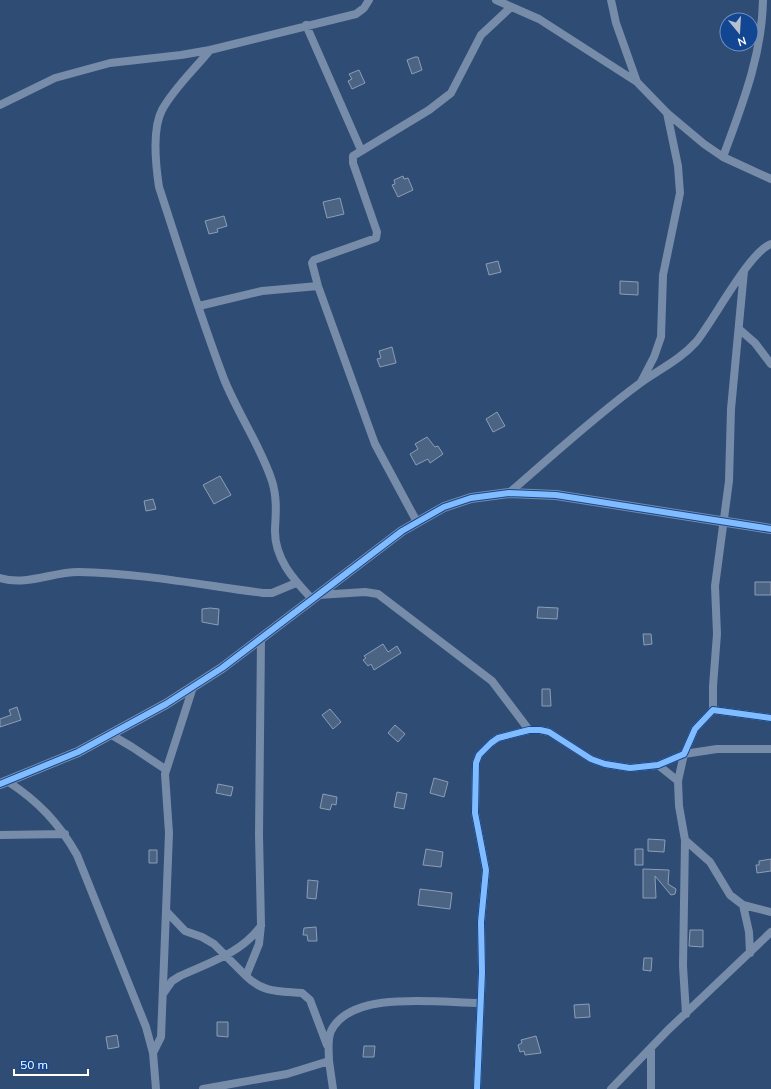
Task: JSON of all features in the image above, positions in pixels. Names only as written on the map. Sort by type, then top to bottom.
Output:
[{"type":"street","points":[[0,105],[55,78],[110,63],[181,56],[210,50],[306,25],[356,14],[364,8],[369,0]]},
{"type":"street","points":[[496,0],[539,19],[637,82],[667,113],[704,144],[723,157],[771,179]]},
{"type":"street","points":[[611,0],[616,23],[637,82]]},
{"type":"street","points":[[723,157],[753,72],[761,35],[763,0]]},
{"type":"street","points":[[417,522],[375,444],[312,266],[314,260],[374,239],[377,236],[377,232],[352,159],[361,150],[429,110],[450,93],[481,35],[511,7]]},
{"type":"street","points":[[306,25],[361,150]]},
{"type":"street","points":[[210,50],[168,101],[162,111],[157,128],[157,169],[159,187],[225,381],[264,460],[272,482],[277,506],[275,530],[279,555],[288,572],[296,582],[315,597],[365,592],[378,594],[492,681],[529,730]]},
{"type":"street","points":[[640,383],[654,357],[661,337],[663,275],[680,193],[678,166],[667,113]]},
{"type":"street","points":[[509,493],[640,383],[675,360],[694,344],[710,324],[752,259],[769,245],[771,237]]},
{"type":"street","points":[[686,1014],[683,966],[685,840],[679,806],[678,781],[684,754],[695,729],[713,710],[712,686],[717,634],[715,586],[722,521],[729,481],[730,409],[744,271]]},
{"type":"street","points":[[199,306],[262,291],[318,286]]},
{"type":"street","points":[[739,329],[755,343],[771,364]]},
{"type":"street","points":[[4,783],[78,752],[166,704],[193,687],[261,639],[402,530],[444,507],[471,498],[509,493],[556,495],[771,529]]},
{"type":"street","points":[[0,578],[25,581],[64,574],[91,573],[164,580],[263,593],[272,593],[296,582]]},
{"type":"street","points":[[246,976],[259,944],[261,925],[259,835],[261,639]]},
{"type":"street","points":[[153,1053],[161,1037],[169,833],[165,769],[193,687]]},
{"type":"street","points":[[713,710],[771,718]]},
{"type":"street","points":[[477,1089],[482,972],[481,922],[486,870],[475,813],[476,763],[479,755],[491,742],[498,738],[529,730],[549,732],[591,759],[605,764],[630,768],[658,766],[684,754],[717,749],[771,749]]},
{"type":"street","points":[[110,734],[165,769]]},
{"type":"street","points":[[658,766],[678,781]]},
{"type":"street","points":[[4,783],[36,802],[65,834],[77,855],[121,961],[146,1027],[153,1053],[156,1089]]},
{"type":"street","points":[[0,835],[65,834]]},
{"type":"street","points":[[685,840],[710,862],[730,895],[743,905],[771,912]]},
{"type":"street","points":[[743,905],[749,932],[750,953]]},
{"type":"street","points":[[166,911],[185,931],[208,940],[227,955],[255,985],[278,991],[302,993],[310,1000],[328,1046],[332,1089]]},
{"type":"street","points":[[162,995],[172,981],[180,976],[227,955],[245,944],[261,925]]},
{"type":"street","points":[[611,1089],[651,1048],[771,932]]},
{"type":"street","points":[[328,1046],[330,1032],[339,1018],[351,1010],[368,1004],[389,1001],[480,1004]]},
{"type":"street","points":[[651,1048],[651,1089]]},
{"type":"street","points":[[203,1089],[287,1074],[330,1061]]},
{"type":"building","points":[[418,57],[422,70],[412,74],[407,60]]},
{"type":"building","points":[[359,70],[365,83],[352,89],[348,81],[352,79],[349,74]]},
{"type":"building","points":[[403,176],[404,179],[408,178],[413,190],[398,197],[392,185],[395,184],[394,180]]},
{"type":"building","points":[[340,198],[344,214],[327,218],[323,202]]},
{"type":"building","points":[[224,216],[227,226],[217,229],[218,232],[209,234],[205,221]]},
{"type":"building","points":[[498,261],[501,272],[489,275],[486,264]]},
{"type":"building","points":[[620,281],[638,282],[638,295],[620,294]]},
{"type":"building","points":[[392,347],[396,363],[380,367],[377,359],[381,358],[379,351]]},
{"type":"building","points":[[497,412],[505,426],[493,432],[486,419]]},
{"type":"building","points":[[427,437],[435,447],[438,446],[443,454],[430,463],[428,459],[416,465],[410,454],[418,449],[415,444]]},
{"type":"building","points":[[220,476],[231,495],[214,504],[203,485]]},
{"type":"building","points":[[153,499],[156,509],[146,511],[144,501]]},
{"type":"building","points":[[755,582],[771,582],[771,595],[755,595]]},
{"type":"building","points":[[538,607],[558,608],[557,619],[537,618]]},
{"type":"building","points":[[202,609],[219,609],[218,625],[202,622]]},
{"type":"building","points":[[643,634],[651,634],[652,644],[644,645]]},
{"type":"building","points":[[383,644],[388,652],[397,646],[401,653],[374,670],[371,664],[368,666],[363,660],[366,658],[364,656]]},
{"type":"building","points":[[542,689],[550,689],[551,706],[542,706]]},
{"type":"building","points":[[17,707],[21,720],[0,727],[0,719],[11,715],[9,710]]},
{"type":"building","points":[[330,709],[341,722],[333,729],[322,715]]},
{"type":"building","points":[[395,725],[405,734],[398,742],[388,733]]},
{"type":"building","points":[[434,778],[448,782],[444,797],[430,793]]},
{"type":"building","points":[[218,784],[233,787],[231,796],[216,793]]},
{"type":"building","points":[[397,792],[407,794],[404,809],[394,807]]},
{"type":"building","points":[[323,794],[337,797],[336,805],[332,804],[330,810],[320,808]]},
{"type":"building","points":[[648,839],[665,840],[664,852],[648,851]]},
{"type":"building","points":[[426,849],[443,852],[441,867],[423,865]]},
{"type":"building","points":[[635,849],[643,849],[643,865],[635,865]]},
{"type":"building","points":[[149,850],[157,850],[157,863],[149,863]]},
{"type":"building","points":[[771,859],[771,871],[757,873],[756,865],[759,865],[759,861]]},
{"type":"building","points":[[643,869],[669,870],[668,884],[676,889],[675,894],[671,895],[655,876],[656,898],[643,898]]},
{"type":"building","points":[[308,880],[318,881],[316,899],[307,898]]},
{"type":"building","points":[[420,889],[452,893],[450,909],[418,905]]},
{"type":"building","points":[[316,927],[317,941],[308,941],[307,935],[303,935],[304,928]]},
{"type":"building","points":[[690,930],[703,930],[703,947],[689,946]]},
{"type":"building","points":[[644,958],[652,958],[651,971],[643,970]]},
{"type":"building","points":[[589,1004],[590,1017],[575,1018],[574,1005]]},
{"type":"building","points":[[217,1022],[228,1022],[228,1037],[217,1036]]},
{"type":"building","points":[[117,1035],[119,1047],[108,1049],[106,1037]]},
{"type":"building","points":[[536,1036],[541,1053],[525,1055],[524,1051],[520,1052],[518,1045],[522,1043],[521,1040]]},
{"type":"building","points":[[364,1046],[375,1046],[374,1057],[363,1057]]},
{"type":"cycle path","points":[[0,784],[78,752],[166,704],[222,668],[402,531],[444,507],[471,498],[509,493],[556,495],[771,529]]},
{"type":"cycle path","points":[[477,1089],[482,972],[481,922],[486,870],[475,813],[476,763],[479,755],[498,738],[529,730],[540,730],[549,732],[591,759],[605,764],[630,768],[658,765],[684,754],[695,729],[713,710],[771,718]]}]
